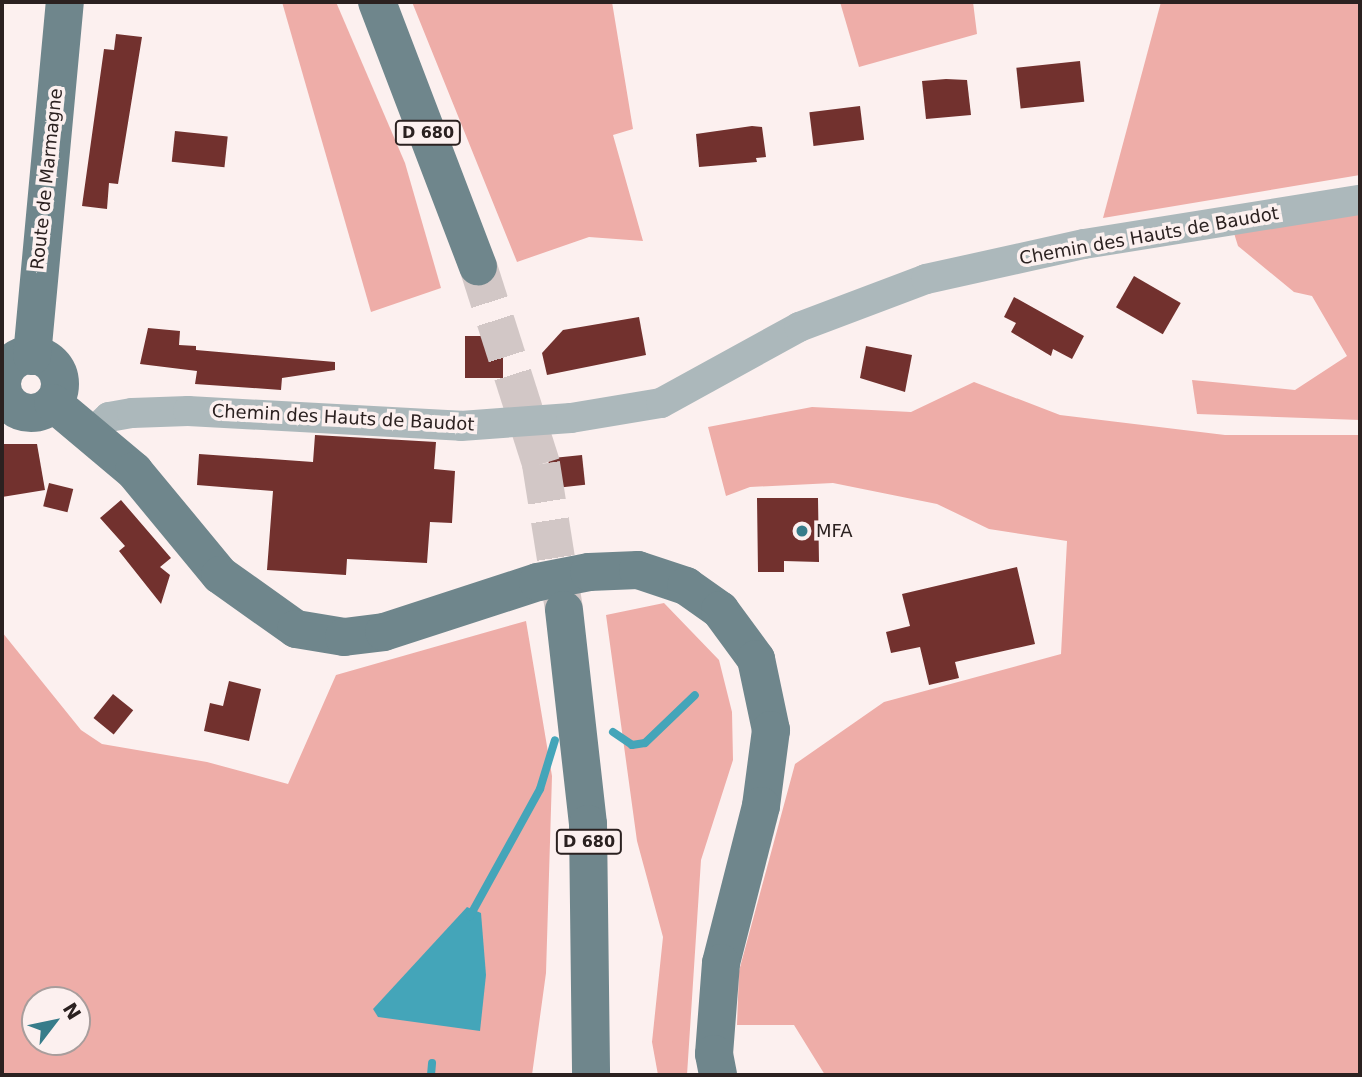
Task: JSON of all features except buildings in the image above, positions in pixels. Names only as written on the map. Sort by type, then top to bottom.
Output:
[{"type":"main road","name":"Route de Marmagne","points":[[32,356],[65,2]]},
{"type":"main road","name":"D 680","points":[[377,2],[478,266]]},
{"type":"main road","points":[[32,356],[49,362],[59,377],[53,403],[30,413],[4,401],[3,383],[9,366],[32,356]]},
{"type":"main road","points":[[53,403],[93,432],[134,471],[220,575],[296,629],[344,638],[384,632],[538,582],[589,572],[638,570],[686,586],[720,610],[756,659],[771,730],[761,806],[721,963],[715,1054],[718,1075]]},
{"type":"main road","name":"D 680","points":[[564,610],[588,824],[591,1075]]},
{"type":"street","name":"Chemin des Hauts de Baudot","points":[[93,432],[109,417],[132,413],[188,411],[461,426],[571,418],[661,403],[799,327],[926,279],[1084,244],[1360,200]]},
{"type":"shaded area","points":[[282,2],[336,2],[405,163],[441,288],[371,312]]},
{"type":"shaded area","points":[[412,2],[612,2],[633,129],[613,135],[643,241],[589,237],[517,262]]},
{"type":"shaded area","points":[[840,2],[973,2],[977,34],[859,67]]},
{"type":"shaded area","points":[[1161,2],[1360,2],[1360,175],[1103,218]]},
{"type":"shaded area","points":[[1360,212],[1360,420],[1197,414],[1192,380],[1295,390],[1347,356],[1312,296],[1294,292],[1238,246],[1233,230]]},
{"type":"shaded area","points":[[974,382],[1060,415],[1225,435],[1360,435],[1360,1075],[825,1075],[794,1025],[737,1025],[739,971],[795,764],[884,702],[1061,654],[1067,541],[989,529],[937,504],[833,483],[750,487],[726,496],[708,427],[812,407],[911,412]]},
{"type":"shaded area","points":[[664,603],[719,660],[732,712],[733,760],[701,860],[687,1075],[658,1075],[652,1042],[663,937],[637,841],[606,615]]},
{"type":"shaded area","points":[[526,621],[552,776],[546,973],[532,1075],[2,1075],[2,632],[81,730],[102,744],[207,762],[288,784],[336,675]]},
{"type":"water","points":[[467,907],[481,913],[486,975],[480,1031],[378,1017],[373,1009]]},
{"type":"waterway","points":[[613,732],[632,745],[645,743],[695,695]]},
{"type":"waterway","points":[[470,916],[540,789],[555,740]]},
{"type":"waterway","points":[[431,1075],[432,1063]]},
{"type":"tunnel","points":[[478,266],[541,464],[564,610]]},
{"type":"place","name":"MFA","points":[[802,531]]}]
